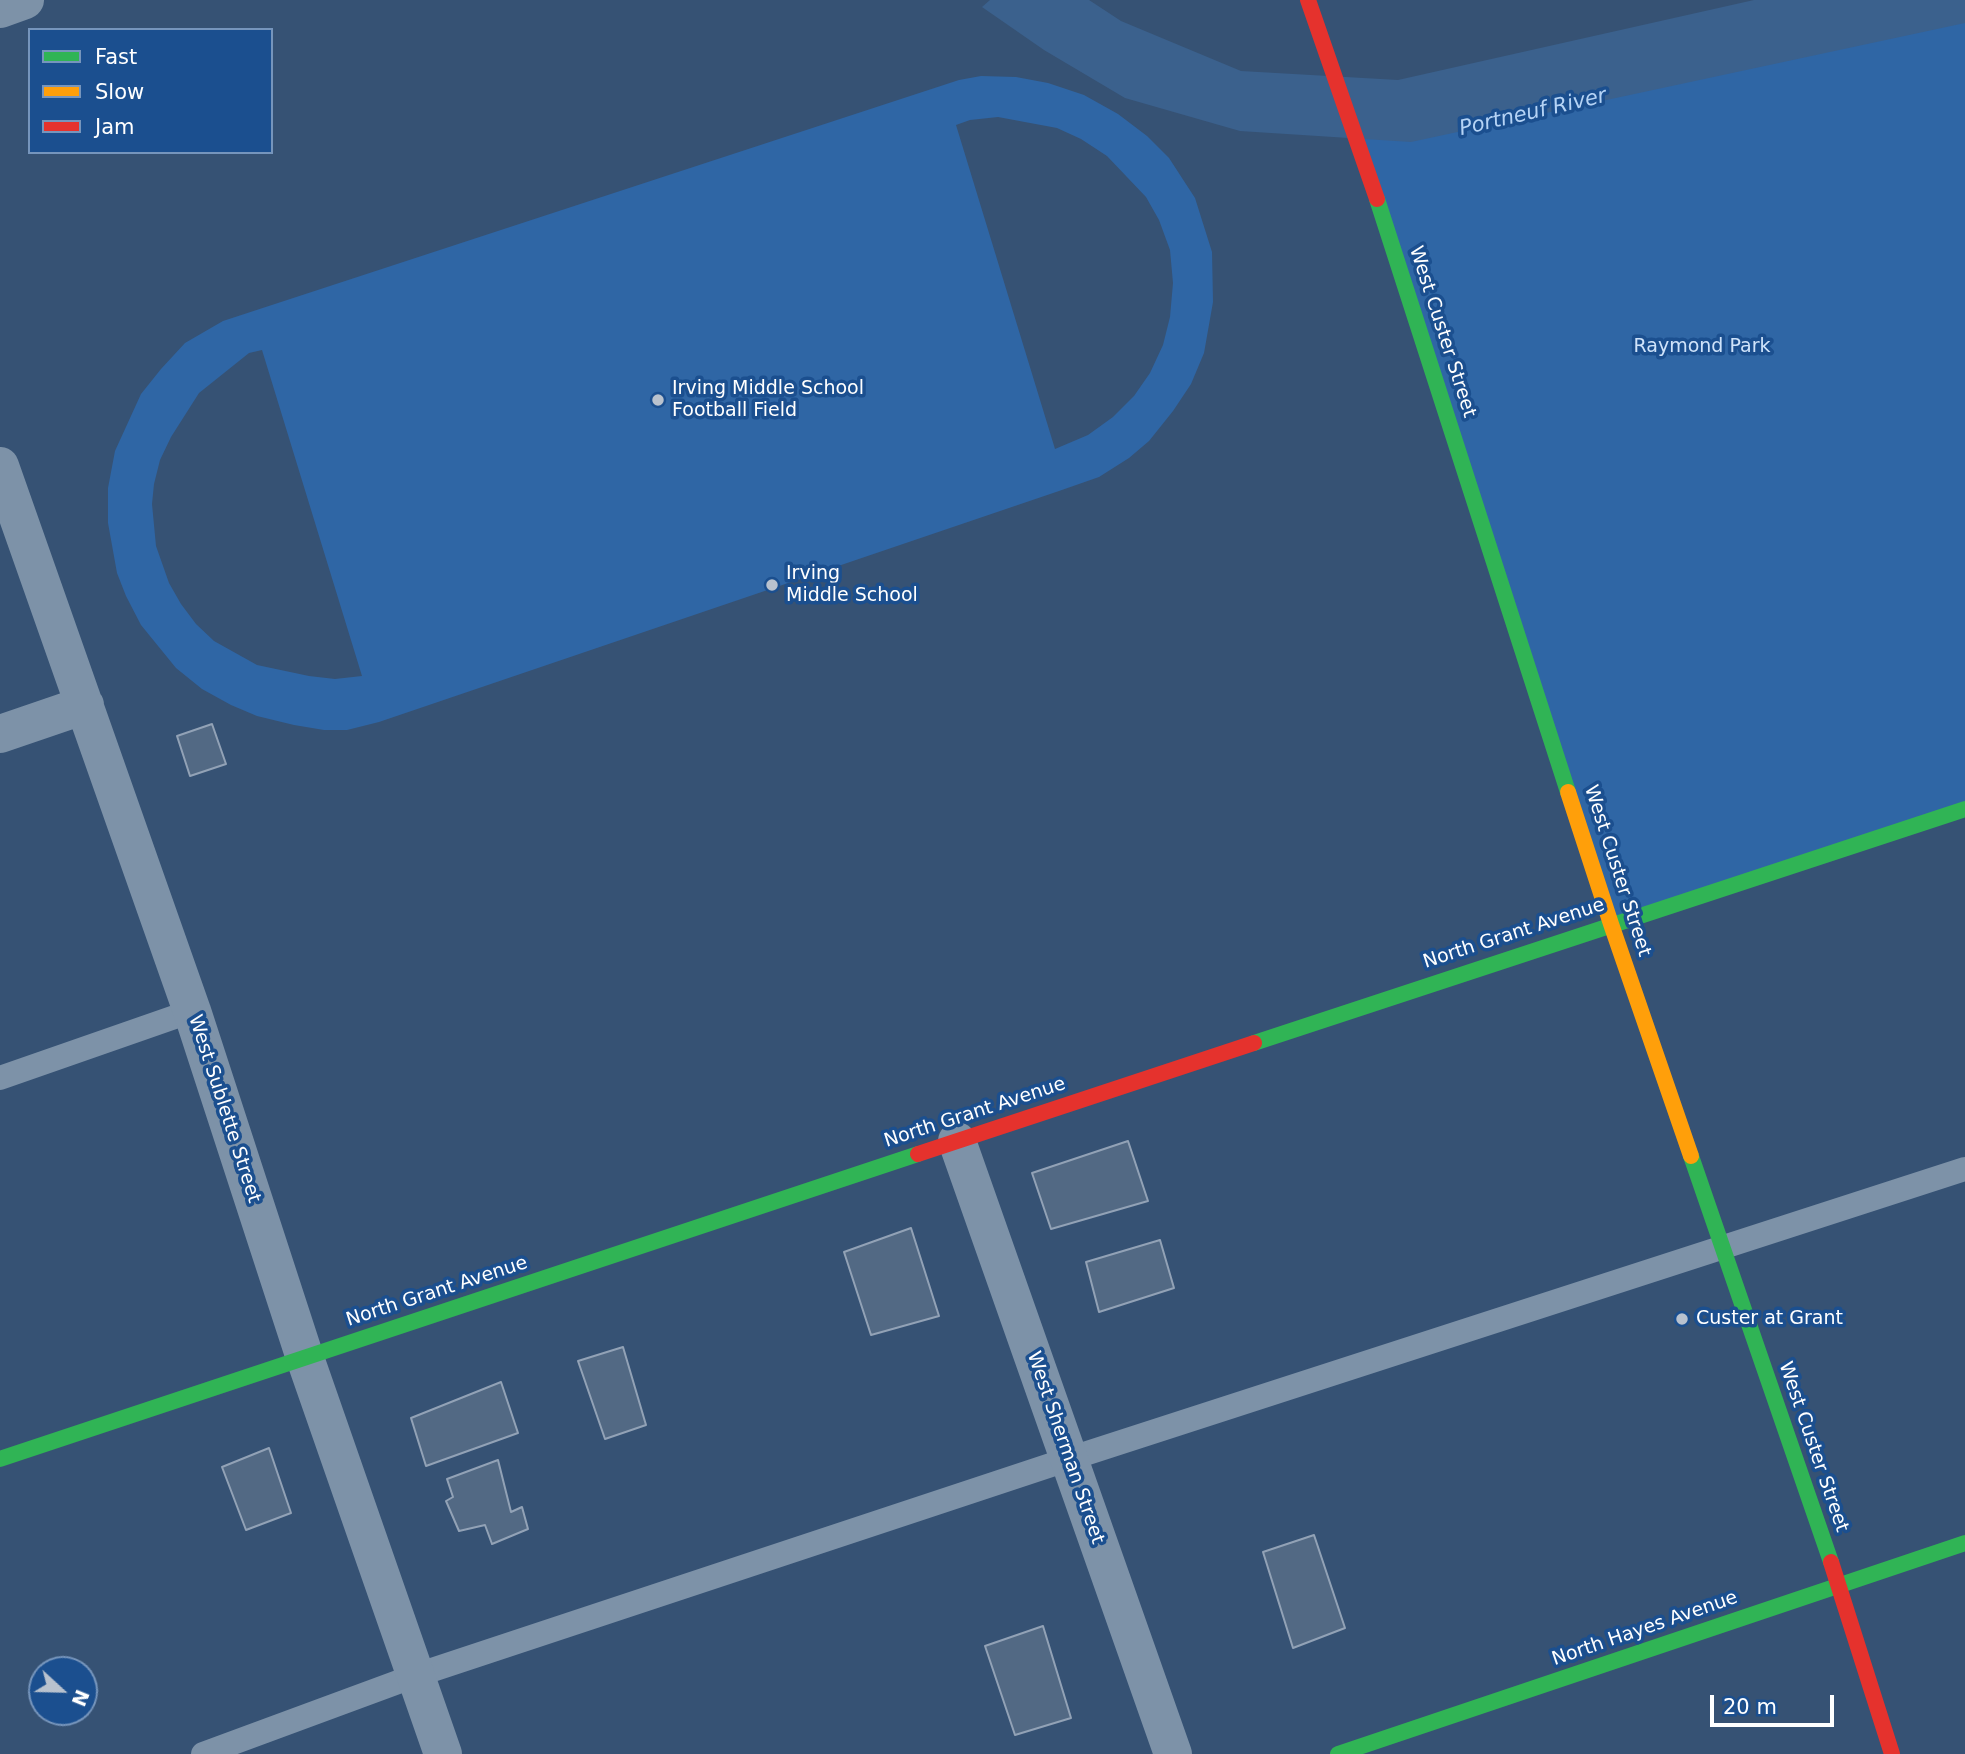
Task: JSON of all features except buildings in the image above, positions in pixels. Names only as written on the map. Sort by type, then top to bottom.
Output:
[{"type":"street","points":[[0,9],[25,0]]},
{"type":"street","name":"West Custer Street","points":[[1308,0],[1377,199],[1611,924],[1839,1586],[1892,1754]]},
{"type":"street","name":"West Sublette Street","points":[[0,466],[192,1011],[305,1358],[443,1754]]},
{"type":"street","points":[[0,733],[85,705]]},
{"type":"street","name":"North Grant Avenue","points":[[0,1459],[1965,808]]},
{"type":"street","name":"West Sherman Street","points":[[957,1141],[1173,1754]]},
{"type":"street","name":"North Hayes Avenue","points":[[1338,1754],[1965,1543]]},
{"type":"lane","points":[[0,1078],[192,1011]]},
{"type":"lane","points":[[203,1754],[417,1675],[1069,1459],[1965,1169]]},
{"type":"green space","name":"Raymond Park","points":[[1965,16],[1965,809],[1611,924],[1352,126]]},
{"type":"green space","name":"Irving Middle School Football Field","points":[[981,76],[1016,77],[1048,83],[1084,95],[1118,114],[1147,136],[1169,158],[1195,198],[1212,252],[1213,302],[1204,353],[1191,384],[1173,411],[1149,441],[1129,458],[1099,477],[1059,491],[379,722],[347,730],[324,730],[294,725],[257,716],[231,705],[202,689],[176,668],[141,625],[117,573],[108,523],[108,488],[115,451],[141,394],[185,343],[223,321],[959,80]],"holes":[[[998,117],[1057,128],[1081,139],[1107,156],[1146,197],[1159,220],[1170,250],[1173,283],[1170,317],[1163,345],[1150,373],[1134,396],[1113,417],[1088,435],[1055,449],[956,125],[970,120]],[[262,350],[362,676],[335,679],[257,665],[214,641],[196,624],[181,604],[169,583],[156,546],[152,504],[154,484],[160,460],[171,437],[199,393],[249,353]]]},
{"type":"water","name":"Portneuf River","points":[[990,0],[1089,0],[1121,21],[1241,71],[1398,80],[1754,0],[1965,0],[1965,23],[1411,142],[1240,131],[1125,98],[1044,50],[982,7]]},
{"type":"traffic: fast","points":[[1377,199],[1568,792]]},
{"type":"traffic: fast","points":[[1254,1043],[1965,809]]},
{"type":"traffic: fast","points":[[0,1459],[918,1154]]},
{"type":"traffic: fast","points":[[1691,1156],[1831,1562]]},
{"type":"traffic: fast","points":[[1338,1754],[1965,1543]]},
{"type":"traffic: slow","points":[[1568,792],[1691,1156]]},
{"type":"traffic: jam","points":[[1308,0],[1377,199]]},
{"type":"traffic: jam","points":[[918,1154],[1254,1043]]},
{"type":"traffic: jam","points":[[1831,1562],[1892,1754]]},
{"type":"place","name":"Irving Middle School Football Field","points":[[658,400]]},
{"type":"place","name":"Irving Middle School","points":[[772,585]]},
{"type":"place","name":"Custer at Grant","points":[[1682,1319]]}]
